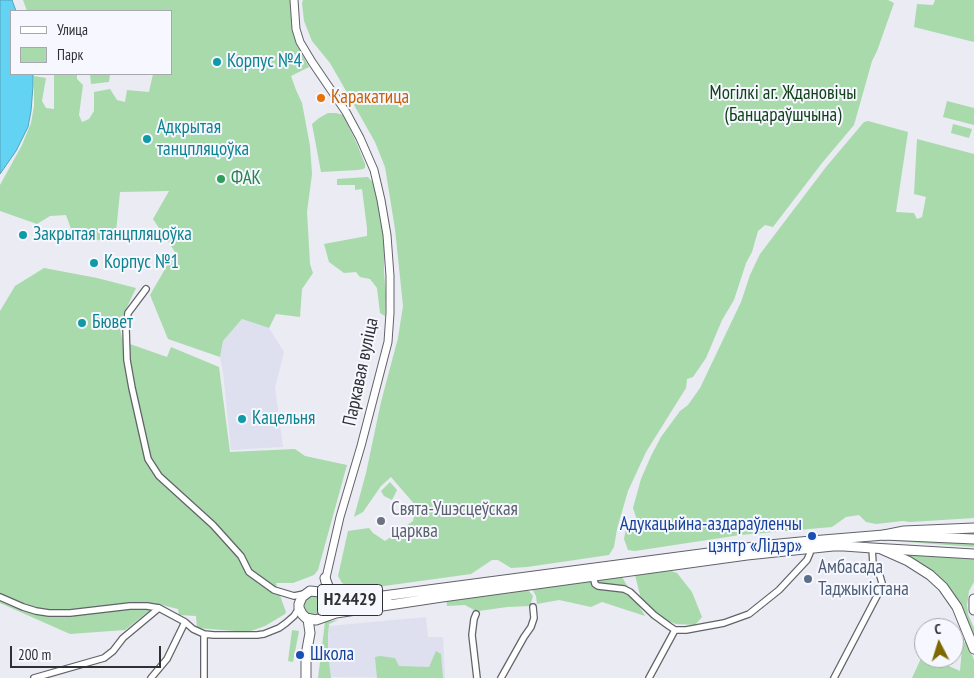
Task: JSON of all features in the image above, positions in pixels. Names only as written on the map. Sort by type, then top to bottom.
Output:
[{"type":"main road","points":[[327,597],[330,601],[337,604],[769,545],[904,532],[974,528]]},
{"type":"main road","points":[[881,535],[974,539]]},
{"type":"main road","points":[[877,548],[881,535]]},
{"type":"main road","points":[[320,618],[336,613],[442,597],[810,548],[844,546],[974,554]]},
{"type":"main road","points":[[877,548],[908,561],[930,575],[943,587],[957,607],[974,649]]},
{"type":"main road","name":"Н24429","points":[[325,578],[332,594],[338,599],[347,600],[388,596]]},
{"type":"main road","name":"Н24429","points":[[300,607],[310,591],[320,592],[327,597],[327,611],[310,633],[306,655],[306,678]]},
{"type":"main road","points":[[974,599],[974,610]]},
{"type":"main road","name":"Н24429","points":[[300,607],[320,618]]},
{"type":"main road","name":"Н24429","points":[[300,607],[310,633]]},
{"type":"street","name":"Паркавая вуліца","points":[[294,0],[296,29],[300,42],[346,112],[374,170],[387,235],[390,284],[388,342],[325,578],[327,597]]},
{"type":"street","points":[[0,597],[23,607],[48,613],[138,605],[159,608],[185,622],[193,629],[204,634],[214,635],[264,634],[279,628],[300,607],[270,588],[250,572],[241,556],[213,525],[160,476],[148,459],[127,360],[126,328],[128,313],[146,289]]},
{"type":"street","points":[[593,576],[595,584],[598,586],[624,589],[630,592],[654,615],[675,630],[697,628],[724,623],[749,614],[779,590],[802,566],[807,560],[810,548]]},
{"type":"street","points":[[834,678],[882,583],[873,564],[877,548]]},
{"type":"street","name":"Паркавая вуліца","points":[[314,590],[318,588],[325,578]]},
{"type":"street","points":[[501,678],[530,627],[534,618],[533,607]]},
{"type":"street","points":[[34,678],[104,658],[113,651],[123,638],[159,608]]},
{"type":"street","points":[[476,614],[472,635],[477,678]]},
{"type":"street","points":[[151,678],[167,658],[185,622]]},
{"type":"street","points":[[649,678],[675,630]]},
{"type":"street","points":[[204,634],[204,678]]},
{"type":"shaded area","points":[[242,319],[269,328],[284,352],[275,388],[283,447],[231,450],[220,357],[223,341]]},
{"type":"shaded area","points":[[426,617],[428,637],[443,637],[445,678],[326,677],[329,626]]},
{"type":"green space","points":[[23,0],[290,0],[292,23],[297,45],[309,67],[291,76],[302,103],[310,146],[312,174],[307,212],[310,264],[313,273],[302,289],[300,317],[276,314],[269,328],[242,319],[223,341],[220,357],[168,339],[150,295],[175,252],[153,219],[169,191],[120,192],[115,242],[74,237],[66,215],[50,216],[37,224],[0,211],[0,185],[22,145],[31,123],[34,106],[34,76],[46,78],[42,101],[46,108],[54,109],[54,75],[77,75],[77,79],[83,85],[79,115],[82,122],[89,119],[94,111],[94,92],[110,89],[117,100],[125,102],[127,90],[149,92],[153,75],[172,75],[172,10],[27,10]]},
{"type":"green space","name":"Могілкі аг. Ждановічы (Банцараўшчына)","points":[[303,0],[888,0],[894,3],[872,61],[854,125],[773,227],[765,225],[758,231],[734,300],[722,320],[706,358],[693,377],[687,379],[686,388],[646,452],[628,491],[614,547],[609,555],[511,568],[498,560],[492,560],[471,574],[355,590],[342,583],[338,576],[348,531],[369,528],[385,541],[413,521],[416,506],[391,477],[381,486],[363,512],[354,517],[398,338],[403,306],[395,229],[385,167],[375,142],[330,63],[312,41],[304,21]]},
{"type":"green space","points":[[935,0],[974,0],[974,42],[914,27],[917,4],[933,5]]},
{"type":"green space","points":[[90,75],[110,75],[109,82],[91,84]]},
{"type":"green space","points":[[947,101],[974,108],[974,125],[943,117]]},
{"type":"green space","points":[[328,113],[343,115],[357,144],[365,168],[321,172],[312,124]]},
{"type":"green space","points":[[868,121],[908,132],[896,212],[914,213],[917,219],[922,217],[926,197],[914,194],[917,139],[974,154],[974,518],[876,524],[866,522],[859,515],[846,517],[832,527],[740,535],[635,551],[628,550],[624,539],[626,528],[637,520],[633,508],[641,479],[651,456],[661,437],[700,388],[741,302],[750,275],[760,254],[826,167],[864,122]]},
{"type":"green space","points":[[953,124],[972,129],[969,138],[951,133]]},
{"type":"green space","points":[[368,177],[374,184],[384,237],[385,316],[380,313],[377,288],[370,279],[360,277],[356,272],[344,273],[329,262],[324,244],[367,236],[362,189],[355,190],[355,185],[337,185],[337,179]]},
{"type":"green space","points":[[44,268],[136,288],[119,324],[122,338],[127,343],[167,357],[171,347],[219,367],[230,452],[295,449],[305,456],[347,465],[318,570],[314,575],[293,583],[276,583],[286,612],[285,614],[265,626],[248,632],[197,628],[196,616],[179,615],[178,609],[158,604],[125,630],[70,634],[0,603],[0,311],[15,286]]},
{"type":"green space","points":[[390,482],[397,490],[392,500],[384,496],[381,491]]},
{"type":"green space","points":[[882,537],[974,543],[974,547],[881,540]]},
{"type":"green space","points":[[900,554],[974,559],[974,582],[969,591],[967,605],[968,614],[974,628],[974,641],[958,603]]},
{"type":"green space","points":[[671,571],[677,573],[692,592],[702,617],[695,625],[676,624],[657,617],[641,599],[635,575]]},
{"type":"green space","points":[[622,577],[645,616],[602,602],[591,607],[559,600],[537,604],[536,596],[532,589]]},
{"type":"green space","points":[[528,590],[533,596],[530,606],[479,611],[465,605],[447,606],[446,599]]},
{"type":"green space","points":[[317,594],[325,601],[324,611],[316,617],[307,615],[302,603],[305,597]]},
{"type":"green space","points":[[338,620],[329,624],[328,654],[331,678],[318,678],[325,622]]},
{"type":"green space","points":[[292,630],[299,631],[293,662],[288,661]]},
{"type":"green space","points":[[966,639],[974,660],[974,678],[912,678],[917,668],[953,668],[960,671],[960,668],[964,668],[964,644]]},
{"type":"green space","points":[[436,651],[441,654],[443,678],[377,678],[375,657],[395,658],[399,666],[429,667]]},
{"type":"water","points":[[0,0],[12,0],[16,10],[10,10],[10,75],[33,75],[33,86],[28,127],[16,151],[0,174]]},
{"type":"place","name":"Корпус №4","points":[[217,62]]},
{"type":"place","name":"Каракатица","points":[[321,98]]},
{"type":"place","name":"Адкрытая танцпляцоўка","points":[[147,139]]},
{"type":"place","name":"ФАК","points":[[221,179]]},
{"type":"place","name":"Закрытая танцпляцоўка","points":[[23,235]]},
{"type":"place","name":"Корпус №1","points":[[94,263]]},
{"type":"place","name":"Бювет","points":[[82,323]]},
{"type":"place","name":"Кацельня","points":[[242,419]]},
{"type":"place","name":"Свята-Ушэсцеўская царква","points":[[381,521]]},
{"type":"place","name":"Адукацыйна-аздараўленчы цэнтр «Лідэр»","points":[[812,536]]},
{"type":"place","name":"Амбасада Таджыкістана","points":[[808,579]]},
{"type":"place","name":"Школа","points":[[300,655]]}]
